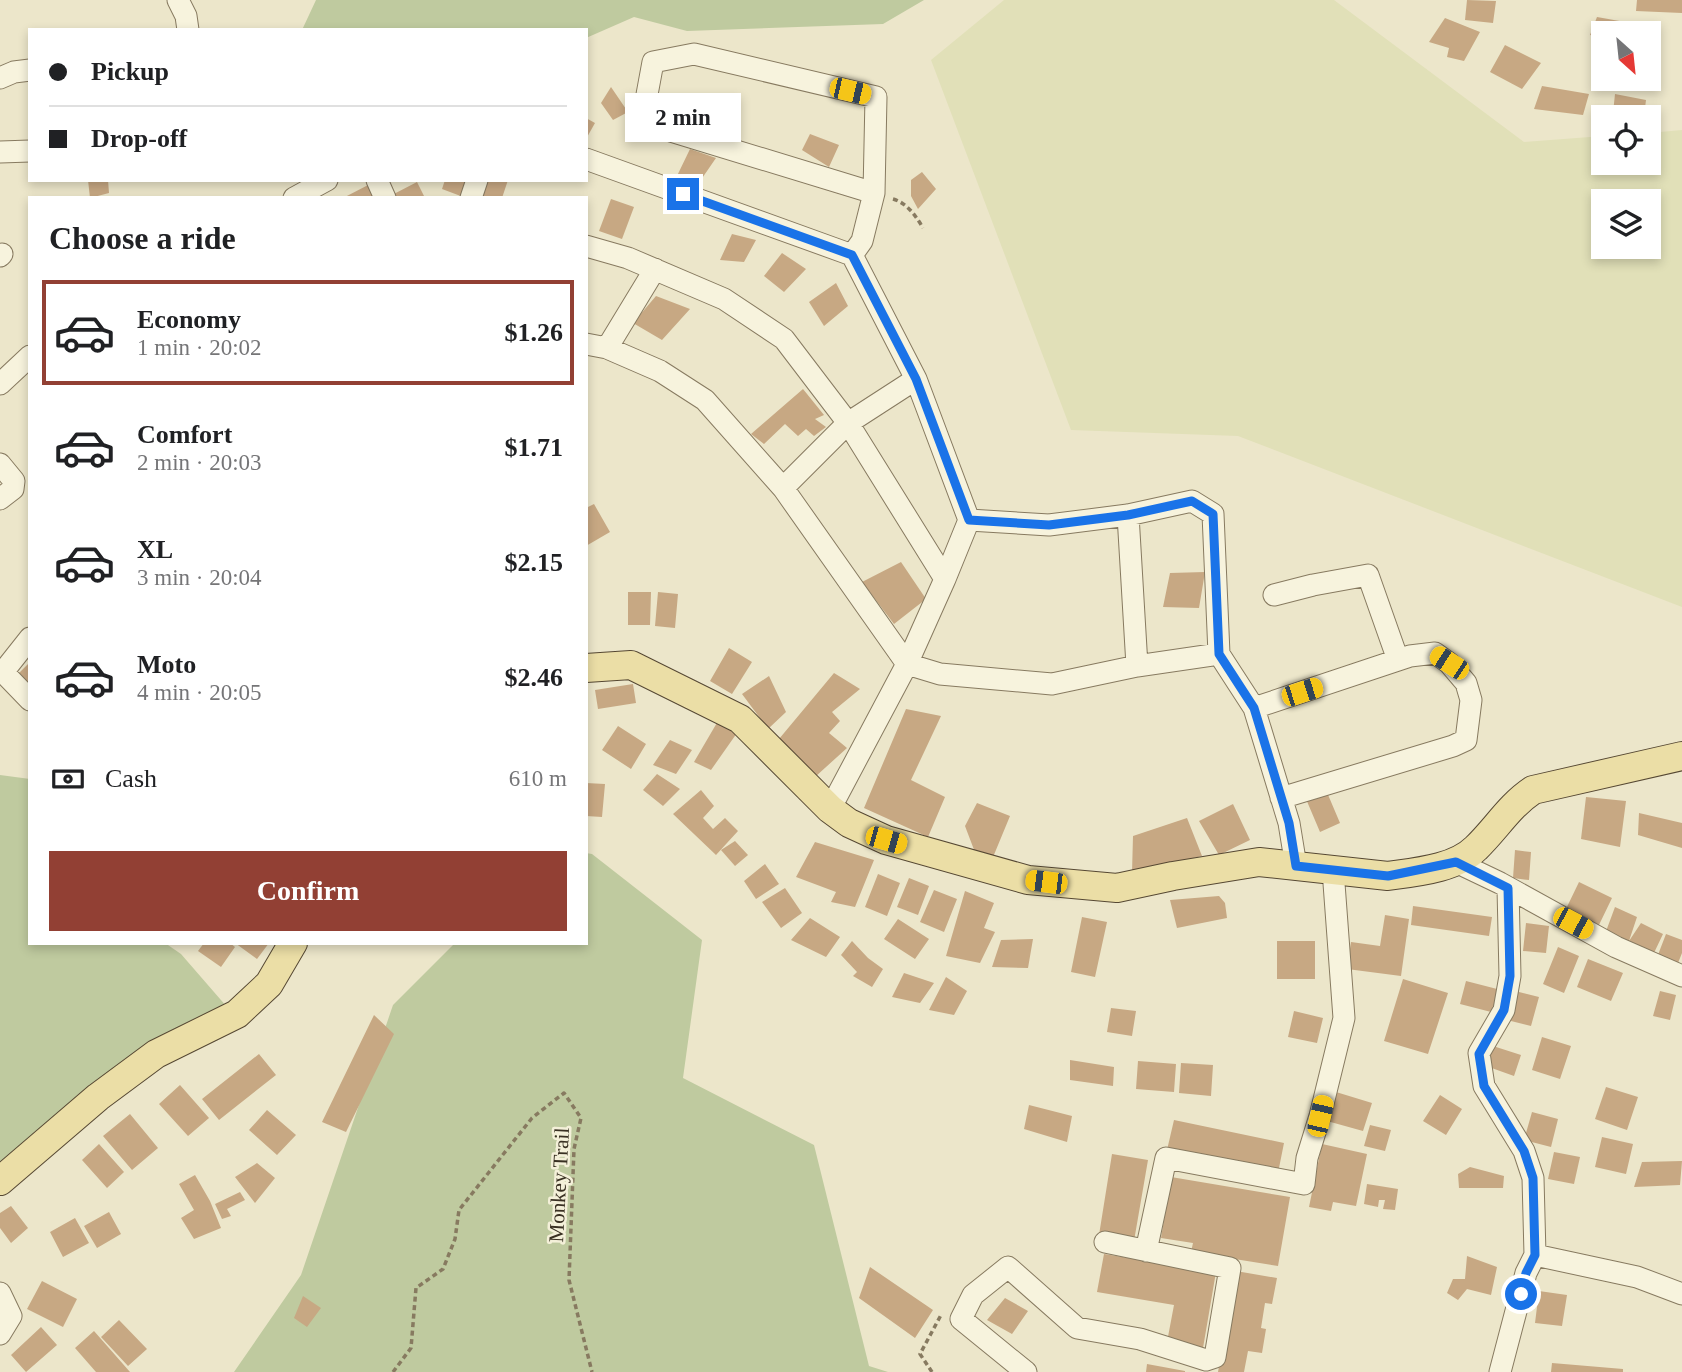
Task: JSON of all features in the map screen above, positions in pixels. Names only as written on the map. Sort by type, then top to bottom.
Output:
[{"type":"main road","points":[[588,668],[631,665],[740,719],[830,808],[849,823],[886,840],[1028,880],[1065,885],[1116,888],[1259,862],[1388,876],[1456,862],[1475,849],[1517,800],[1533,790],[1682,756]]},
{"type":"main road","points":[[0,1181],[97,1097],[156,1054],[237,1014],[269,984],[292,945]]},
{"type":"street","points":[[178,0],[186,16],[188,28]]},
{"type":"street","points":[[852,255],[862,241],[874,193],[876,97],[694,54],[653,62],[646,100],[651,125],[874,193]]},
{"type":"street","points":[[0,78],[28,70]]},
{"type":"street","points":[[0,152],[28,152]]},
{"type":"street","points":[[588,160],[852,255],[916,379],[969,520],[907,664],[830,808]]},
{"type":"street","points":[[302,196],[324,182]]},
{"type":"street","points":[[588,247],[655,269],[724,299],[784,339],[849,424],[945,579]]},
{"type":"street","points":[[607,348],[655,269]]},
{"type":"street","points":[[588,344],[607,348],[660,371],[705,400],[783,488],[907,664],[940,674],[1052,684],[1137,666],[1219,654]]},
{"type":"street","points":[[0,384],[28,358]]},
{"type":"street","points":[[783,488],[849,424],[916,379]]},
{"type":"street","points":[[0,464],[14,481],[13,489],[0,499]]},
{"type":"street","points":[[969,520],[1049,525],[1128,515],[1192,501],[1213,514],[1219,654],[1254,708],[1289,823],[1296,866]]},
{"type":"street","points":[[1128,515],[1137,666]]},
{"type":"street","points":[[1274,595],[1368,575],[1398,660]]},
{"type":"street","points":[[28,641],[2,674],[28,698]]},
{"type":"street","points":[[1254,708],[1398,660],[1435,653],[1449,663],[1466,683],[1471,700],[1469,726],[1465,740],[1454,747],[1281,798]]},
{"type":"street","points":[[1456,862],[1616,947],[1682,976]]},
{"type":"street","points":[[1146,1251],[1166,1158],[1304,1184],[1307,1158],[1344,1018],[1333,870]]},
{"type":"street","points":[[1500,1372],[1526,1273],[1535,1255],[1533,1178],[1524,1151],[1484,1086],[1479,1054],[1504,1010],[1510,976],[1508,888]]},
{"type":"street","points":[[1026,1372],[961,1319],[973,1295],[1008,1267],[1077,1328],[1140,1339],[1206,1360],[1215,1357],[1230,1268],[1105,1242]]},
{"type":"street","points":[[1535,1255],[1637,1277],[1682,1294]]},
{"type":"street","points":[[0,1293],[11,1316],[0,1334]]},
{"type":"path","points":[[874,193],[899,201],[916,216],[923,228]]},
{"type":"path","name":"Monkey Trail","points":[[393,1372],[411,1348],[416,1288],[443,1269],[455,1240],[459,1210],[532,1118],[564,1093],[581,1118],[573,1149],[569,1280],[592,1372]]},
{"type":"path","points":[[932,1372],[920,1354],[941,1315]]},
{"type":"green space","points":[[316,0],[924,0],[883,24],[687,31],[634,17],[588,37],[588,28],[303,28]]},
{"type":"green space","points":[[1004,0],[1334,0],[1524,142],[1591,137],[1591,175],[1661,175],[1661,132],[1682,130],[1682,607],[1238,436],[1071,430],[931,60]]},
{"type":"green space","points":[[0,775],[28,779],[28,945],[168,945],[181,954],[227,1007],[0,1176]]},
{"type":"green space","points":[[588,853],[592,854],[702,940],[683,1078],[814,1145],[869,1366],[888,1372],[234,1372],[301,1275],[393,1005],[453,945],[588,945]]},
{"type":"building","points":[[1467,0],[1496,1],[1493,23],[1465,20]]},
{"type":"building","points":[[1637,0],[1682,0],[1682,13],[1636,11]]},
{"type":"building","points":[[1597,17],[1619,21],[1595,21]]},
{"type":"building","points":[[1445,18],[1480,32],[1464,61],[1447,57],[1449,48],[1429,42]]},
{"type":"building","points":[[1505,45],[1541,63],[1522,89],[1490,72]]},
{"type":"building","points":[[1542,86],[1589,94],[1583,115],[1534,109]]},
{"type":"building","points":[[611,87],[628,112],[613,120],[601,103]]},
{"type":"building","points":[[1615,94],[1646,100],[1645,105],[1614,105]]},
{"type":"building","points":[[588,119],[595,123],[588,135]]},
{"type":"building","points":[[810,134],[839,145],[829,167],[802,150]]},
{"type":"building","points":[[690,149],[716,158],[696,187],[676,178]]},
{"type":"building","points":[[922,172],[936,189],[918,209],[911,196],[911,180]]},
{"type":"building","points":[[88,182],[108,182],[109,193],[90,196]]},
{"type":"building","points":[[417,182],[424,196],[390,196]]},
{"type":"building","points":[[444,182],[471,182],[467,196],[442,189]]},
{"type":"building","points":[[485,182],[507,182],[503,196],[481,196]]},
{"type":"building","points":[[372,183],[378,196],[347,196]]},
{"type":"building","points":[[611,199],[634,207],[622,239],[599,231]]},
{"type":"building","points":[[732,234],[756,240],[744,262],[720,260]]},
{"type":"building","points":[[782,253],[806,269],[784,292],[764,276]]},
{"type":"building","points":[[836,283],[848,306],[824,326],[809,302]]},
{"type":"building","points":[[656,296],[690,309],[662,340],[633,323]]},
{"type":"building","points":[[803,389],[824,415],[815,419],[826,427],[814,436],[806,429],[798,436],[785,424],[764,444],[751,434]]},
{"type":"building","points":[[594,504],[610,532],[588,545],[588,507]]},
{"type":"building","points":[[901,562],[926,599],[894,624],[862,582]]},
{"type":"building","points":[[1205,572],[1199,608],[1163,607],[1170,573]]},
{"type":"building","points":[[628,592],[651,592],[650,625],[628,625]]},
{"type":"building","points":[[658,592],[678,594],[675,628],[655,626]]},
{"type":"building","points":[[729,648],[752,662],[732,694],[710,681]]},
{"type":"building","points":[[28,664],[28,686],[17,675]]},
{"type":"building","points":[[834,673],[860,689],[832,712],[840,721],[829,733],[847,748],[815,777],[779,739]]},
{"type":"building","points":[[769,676],[786,712],[768,729],[742,694]]},
{"type":"building","points":[[633,684],[636,703],[598,709],[595,690]]},
{"type":"building","points":[[906,709],[941,716],[911,780],[945,797],[928,837],[864,808]]},
{"type":"building","points":[[718,721],[737,733],[711,770],[694,762]]},
{"type":"building","points":[[618,726],[646,744],[631,769],[602,750]]},
{"type":"building","points":[[670,740],[692,750],[676,774],[653,765]]},
{"type":"building","points":[[657,774],[680,789],[663,806],[643,790]]},
{"type":"building","points":[[588,783],[605,784],[602,817],[588,816]]},
{"type":"building","points":[[701,790],[714,806],[703,818],[713,829],[725,818],[738,831],[716,855],[673,814]]},
{"type":"building","points":[[1326,790],[1340,823],[1320,832],[1306,799]]},
{"type":"building","points":[[1586,797],[1626,801],[1620,847],[1581,839]]},
{"type":"building","points":[[977,803],[1010,816],[991,862],[976,855],[965,826]]},
{"type":"building","points":[[1233,804],[1250,840],[1219,855],[1199,821]]},
{"type":"building","points":[[1639,813],[1682,823],[1682,848],[1638,835]]},
{"type":"building","points":[[1187,818],[1202,856],[1132,873],[1133,836]]},
{"type":"building","points":[[735,841],[748,855],[735,866],[721,850]]},
{"type":"building","points":[[815,842],[874,860],[855,907],[831,902],[836,892],[796,877]]},
{"type":"building","points":[[1515,850],[1531,852],[1529,880],[1513,878]]},
{"type":"building","points":[[765,864],[779,884],[756,899],[744,881]]},
{"type":"building","points":[[878,874],[900,883],[887,916],[865,907]]},
{"type":"building","points":[[909,878],[929,886],[918,915],[897,907]]},
{"type":"building","points":[[1579,882],[1612,898],[1598,927],[1565,911]]},
{"type":"building","points":[[785,888],[802,913],[781,928],[762,902]]},
{"type":"building","points":[[934,890],[957,899],[944,932],[920,922]]},
{"type":"building","points":[[965,891],[994,903],[984,928],[995,932],[980,963],[946,956]]},
{"type":"building","points":[[1219,896],[1225,903],[1227,918],[1177,928],[1170,900]]},
{"type":"building","points":[[1413,906],[1492,917],[1489,936],[1411,925]]},
{"type":"building","points":[[1615,907],[1637,917],[1629,941],[1605,934]]},
{"type":"building","points":[[1385,915],[1409,919],[1401,976],[1347,969],[1351,942],[1380,946]]},
{"type":"building","points":[[1082,917],[1107,922],[1095,977],[1071,972]]},
{"type":"building","points":[[810,918],[840,937],[826,957],[791,940]]},
{"type":"building","points":[[898,919],[929,939],[915,959],[884,939]]},
{"type":"building","points":[[1526,923],[1549,926],[1546,953],[1523,951]]},
{"type":"building","points":[[1641,923],[1663,934],[1653,955],[1629,941]]},
{"type":"building","points":[[1666,934],[1682,940],[1682,953],[1676,968],[1656,960]]},
{"type":"building","points":[[1033,939],[1028,968],[992,967],[1001,940]]},
{"type":"building","points":[[852,941],[883,969],[872,987],[853,976],[857,972],[841,955]]},
{"type":"building","points":[[1277,941],[1315,941],[1315,979],[1277,979]]},
{"type":"building","points":[[202,945],[235,947],[221,967],[198,951]]},
{"type":"building","points":[[238,945],[268,945],[257,959]]},
{"type":"building","points":[[1558,947],[1579,956],[1564,993],[1543,984]]},
{"type":"building","points":[[1588,959],[1623,973],[1611,1001],[1577,987]]},
{"type":"building","points":[[904,973],[934,983],[920,1003],[892,997]]},
{"type":"building","points":[[946,977],[967,991],[954,1015],[929,1010]]},
{"type":"building","points":[[1403,979],[1448,993],[1428,1054],[1384,1041]]},
{"type":"building","points":[[1466,981],[1501,990],[1495,1013],[1460,1004]]},
{"type":"building","points":[[1515,991],[1539,997],[1531,1026],[1507,1020]]},
{"type":"building","points":[[1660,991],[1676,995],[1670,1020],[1653,1016]]},
{"type":"building","points":[[1111,1008],[1136,1011],[1132,1036],[1107,1032]]},
{"type":"building","points":[[1294,1011],[1323,1018],[1317,1043],[1288,1037]]},
{"type":"building","points":[[374,1015],[394,1034],[346,1132],[322,1122]]},
{"type":"building","points":[[1542,1037],[1571,1046],[1560,1079],[1532,1070]]},
{"type":"building","points":[[1493,1046],[1521,1055],[1514,1076],[1486,1066]]},
{"type":"building","points":[[259,1054],[276,1075],[219,1120],[202,1099]]},
{"type":"building","points":[[1070,1060],[1114,1067],[1113,1086],[1070,1080]]},
{"type":"building","points":[[1138,1061],[1176,1064],[1174,1092],[1136,1089]]},
{"type":"building","points":[[1181,1063],[1213,1065],[1211,1096],[1179,1093]]},
{"type":"building","points":[[180,1085],[209,1118],[188,1136],[159,1104]]},
{"type":"building","points":[[1606,1087],[1638,1097],[1627,1130],[1595,1119]]},
{"type":"building","points":[[1336,1092],[1372,1103],[1363,1131],[1327,1121]]},
{"type":"building","points":[[1440,1095],[1462,1109],[1446,1135],[1423,1121]]},
{"type":"building","points":[[1029,1105],[1072,1116],[1067,1142],[1024,1129]]},
{"type":"building","points":[[267,1110],[296,1135],[277,1155],[249,1130]]},
{"type":"building","points":[[1532,1112],[1558,1119],[1551,1147],[1524,1140]]},
{"type":"building","points":[[130,1114],[158,1148],[132,1170],[103,1136]]},
{"type":"building","points":[[1174,1120],[1284,1143],[1278,1173],[1167,1150]]},
{"type":"building","points":[[1370,1125],[1391,1130],[1385,1151],[1364,1146]]},
{"type":"building","points":[[1602,1137],[1633,1144],[1626,1174],[1595,1167]]},
{"type":"building","points":[[99,1144],[124,1172],[107,1188],[82,1160]]},
{"type":"building","points":[[1322,1144],[1367,1154],[1356,1206],[1333,1202],[1331,1211],[1309,1207]]},
{"type":"building","points":[[1554,1152],[1580,1157],[1574,1184],[1548,1179]]},
{"type":"building","points":[[1112,1154],[1148,1160],[1134,1241],[1099,1235]]},
{"type":"building","points":[[1682,1161],[1680,1185],[1634,1187],[1642,1162]]},
{"type":"building","points":[[257,1163],[275,1178],[255,1203],[235,1177]]},
{"type":"building","points":[[1470,1167],[1504,1176],[1503,1188],[1459,1188],[1458,1174]]},
{"type":"building","points":[[195,1175],[221,1228],[194,1239],[181,1218],[194,1210],[179,1184]]},
{"type":"building","points":[[1171,1177],[1290,1197],[1278,1266],[1191,1252],[1193,1243],[1161,1238]]},
{"type":"building","points":[[1367,1184],[1398,1189],[1395,1210],[1383,1209],[1385,1200],[1379,1200],[1378,1207],[1364,1204]]},
{"type":"building","points":[[240,1192],[245,1200],[227,1209],[231,1216],[222,1219],[215,1204]]},
{"type":"building","points":[[11,1206],[28,1228],[11,1243],[0,1228],[0,1213]]},
{"type":"building","points":[[109,1212],[121,1234],[97,1248],[84,1226]]},
{"type":"building","points":[[75,1218],[89,1243],[63,1257],[50,1232]]},
{"type":"building","points":[[1104,1254],[1216,1272],[1203,1348],[1167,1342],[1174,1305],[1097,1292]]},
{"type":"building","points":[[1467,1256],[1497,1267],[1491,1295],[1467,1289],[1458,1300],[1447,1293],[1453,1279],[1465,1279]]},
{"type":"building","points":[[870,1267],[933,1310],[915,1338],[859,1298]]},
{"type":"building","points":[[1236,1271],[1277,1278],[1272,1304],[1265,1303],[1261,1328],[1266,1329],[1262,1353],[1248,1351],[1244,1372],[1218,1372]]},
{"type":"building","points":[[42,1281],[77,1299],[63,1327],[27,1309]]},
{"type":"building","points":[[1539,1291],[1567,1295],[1562,1326],[1535,1323]]},
{"type":"building","points":[[303,1296],[321,1308],[307,1327],[294,1318]]},
{"type":"building","points":[[1005,1298],[1028,1311],[1012,1334],[987,1320]]},
{"type":"building","points":[[119,1320],[147,1349],[128,1366],[101,1337]]},
{"type":"building","points":[[41,1327],[57,1345],[26,1372],[11,1355]]},
{"type":"building","points":[[94,1331],[130,1372],[96,1372],[75,1348]]},
{"type":"building","points":[[1552,1363],[1623,1369],[1623,1372],[1551,1372]]},
{"type":"building","points":[[1147,1364],[1185,1371],[1185,1372],[1146,1372]]},
{"type":"route","points":[[683,194],[852,255],[916,379],[969,520],[1049,525],[1128,515],[1192,501],[1213,514],[1219,654],[1254,708],[1289,823],[1296,866],[1388,876],[1456,862],[1508,888],[1510,976],[1504,1010],[1479,1054],[1484,1086],[1524,1151],[1533,1178],[1535,1255],[1526,1273],[1521,1294]]}]
